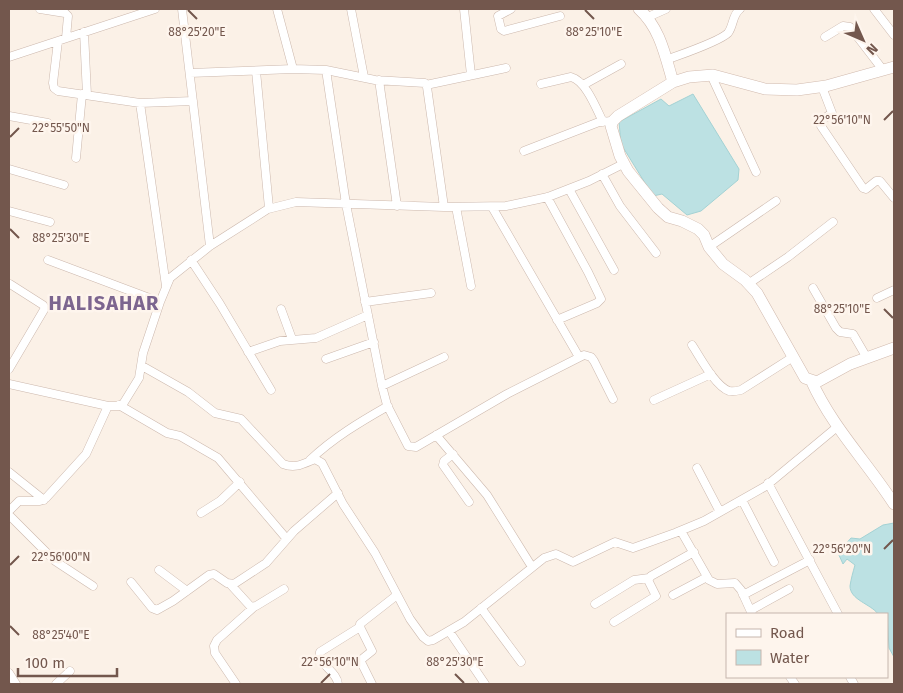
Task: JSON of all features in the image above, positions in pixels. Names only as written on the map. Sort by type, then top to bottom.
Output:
[{"type":"street","points":[[43,9],[66,13],[68,16],[53,83],[54,88],[58,91],[140,104],[193,101]]},
{"type":"street","points":[[9,57],[155,9]]},
{"type":"street","points":[[182,9],[210,246]]},
{"type":"street","points":[[277,9],[293,69]]},
{"type":"street","points":[[352,9],[364,77]]},
{"type":"street","points":[[464,9],[471,75]]},
{"type":"street","points":[[510,9],[498,16],[501,29],[504,31],[560,16]]},
{"type":"street","points":[[639,9],[648,17],[660,40],[673,82]]},
{"type":"street","points":[[648,17],[666,9]]},
{"type":"street","points":[[666,60],[726,35],[734,15],[740,9]]},
{"type":"street","points":[[874,9],[894,35]]},
{"type":"street","points":[[524,151],[608,121],[673,82],[689,78],[711,75],[765,89],[797,90],[822,87],[889,69],[850,27],[843,26],[825,37]]},
{"type":"street","points":[[76,158],[84,95],[84,32]]},
{"type":"street","points":[[583,85],[621,64]]},
{"type":"street","points":[[190,72],[326,70],[379,80],[423,82],[426,85],[506,68]]},
{"type":"street","points":[[256,70],[269,208]]},
{"type":"street","points":[[326,70],[346,204],[382,386],[388,406],[406,444],[411,448],[416,448],[507,394],[584,355],[591,357],[613,399]]},
{"type":"street","points":[[711,75],[756,172]]},
{"type":"street","points":[[541,84],[571,77],[583,85],[611,126],[623,164],[658,208],[668,216],[698,229],[704,235],[708,247],[723,264],[748,284],[757,294],[806,378],[817,382],[830,374],[894,348]]},
{"type":"street","points":[[379,80],[397,206]]},
{"type":"street","points":[[426,85],[444,207]]},
{"type":"street","points":[[822,87],[832,113],[822,120],[821,126],[863,188],[866,189],[876,181],[880,182],[894,198]]},
{"type":"street","points":[[140,104],[166,286]]},
{"type":"street","points":[[9,116],[48,123]]},
{"type":"street","points":[[119,406],[126,400],[139,378],[143,353],[160,302],[166,286],[174,274],[210,246],[269,208],[296,202],[492,207],[547,197],[623,164]]},
{"type":"street","points":[[9,169],[64,185]]},
{"type":"street","points":[[602,174],[620,206],[656,253]]},
{"type":"street","points":[[569,189],[614,270]]},
{"type":"street","points":[[547,197],[601,300],[557,320]]},
{"type":"street","points":[[708,247],[776,201]]},
{"type":"street","points":[[456,207],[471,286]]},
{"type":"street","points":[[492,207],[579,357]]},
{"type":"street","points":[[9,211],[50,222]]},
{"type":"street","points":[[748,284],[795,253],[833,222]]},
{"type":"street","points":[[48,260],[160,302]]},
{"type":"street","points":[[192,260],[271,390]]},
{"type":"street","points":[[9,369],[12,356],[45,308],[10,284]]},
{"type":"street","points":[[813,288],[838,331],[853,334],[867,358]]},
{"type":"street","points":[[877,298],[894,290]]},
{"type":"street","points":[[365,302],[431,292]]},
{"type":"street","points":[[281,309],[292,339]]},
{"type":"street","points":[[248,352],[280,341],[314,339],[368,315]]},
{"type":"street","points":[[326,359],[374,342]]},
{"type":"street","points":[[692,345],[711,374],[728,391],[741,390],[793,357]]},
{"type":"street","points":[[382,386],[444,357]]},
{"type":"street","points":[[142,366],[188,392],[215,412],[241,419],[283,464],[290,467],[298,467],[315,459],[322,463],[375,553],[410,619],[424,638],[428,640],[433,640],[464,622],[544,558],[556,554],[573,562],[615,542],[633,548],[681,531],[720,512],[768,484],[837,427]]},
{"type":"street","points":[[654,400],[711,374]]},
{"type":"street","points":[[812,380],[837,427],[880,482],[894,504]]},
{"type":"street","points":[[9,384],[108,406],[119,406],[166,433],[180,436],[218,458],[286,538]]},
{"type":"street","points":[[9,511],[19,502],[44,500],[86,454],[108,406]]},
{"type":"street","points":[[308,462],[346,430],[388,406]]},
{"type":"street","points":[[436,435],[487,495],[532,567]]},
{"type":"street","points":[[453,454],[444,461],[443,465],[470,502]]},
{"type":"street","points":[[697,468],[720,512]]},
{"type":"street","points":[[9,472],[44,500]]},
{"type":"street","points":[[201,513],[220,501],[240,482]]},
{"type":"street","points":[[768,484],[837,613]]},
{"type":"street","points":[[231,585],[266,563],[286,538],[338,493]]},
{"type":"street","points":[[742,500],[774,562]]},
{"type":"street","points":[[9,515],[55,561],[93,586]]},
{"type":"street","points":[[681,531],[707,577],[717,584],[735,583],[752,612],[789,589]]},
{"type":"street","points":[[595,604],[634,580],[649,578],[694,552]]},
{"type":"street","points":[[743,595],[810,560]]},
{"type":"street","points":[[159,570],[187,591]]},
{"type":"street","points":[[131,582],[154,610],[173,601],[212,574],[231,585],[248,605],[254,607]]},
{"type":"street","points":[[674,594],[707,577]]},
{"type":"street","points":[[614,622],[656,596],[649,578]]},
{"type":"street","points":[[236,684],[214,650],[217,640],[254,607],[284,589]]},
{"type":"street","points":[[338,684],[337,679],[321,660],[320,652],[360,627],[362,622],[397,595]]},
{"type":"street","points":[[481,608],[521,662]]},
{"type":"street","points":[[360,627],[372,648],[371,653],[360,662],[372,684]]},
{"type":"street","points":[[449,631],[485,684]]},
{"type":"street","points":[[56,684],[70,671]]},
{"type":"street","points":[[9,673],[16,684]]},
{"type":"water","points":[[693,94],[739,169],[738,180],[701,211],[687,215],[662,194],[653,196],[621,144],[619,122],[661,99],[669,106]]},
{"type":"water","points":[[894,523],[894,657],[889,648],[888,613],[877,613],[853,595],[850,586],[855,565],[847,559],[843,564],[838,553],[851,538],[860,539],[883,525]]},
{"type":"district","name":"HALISAHAR","points":[[104,303]]}]
